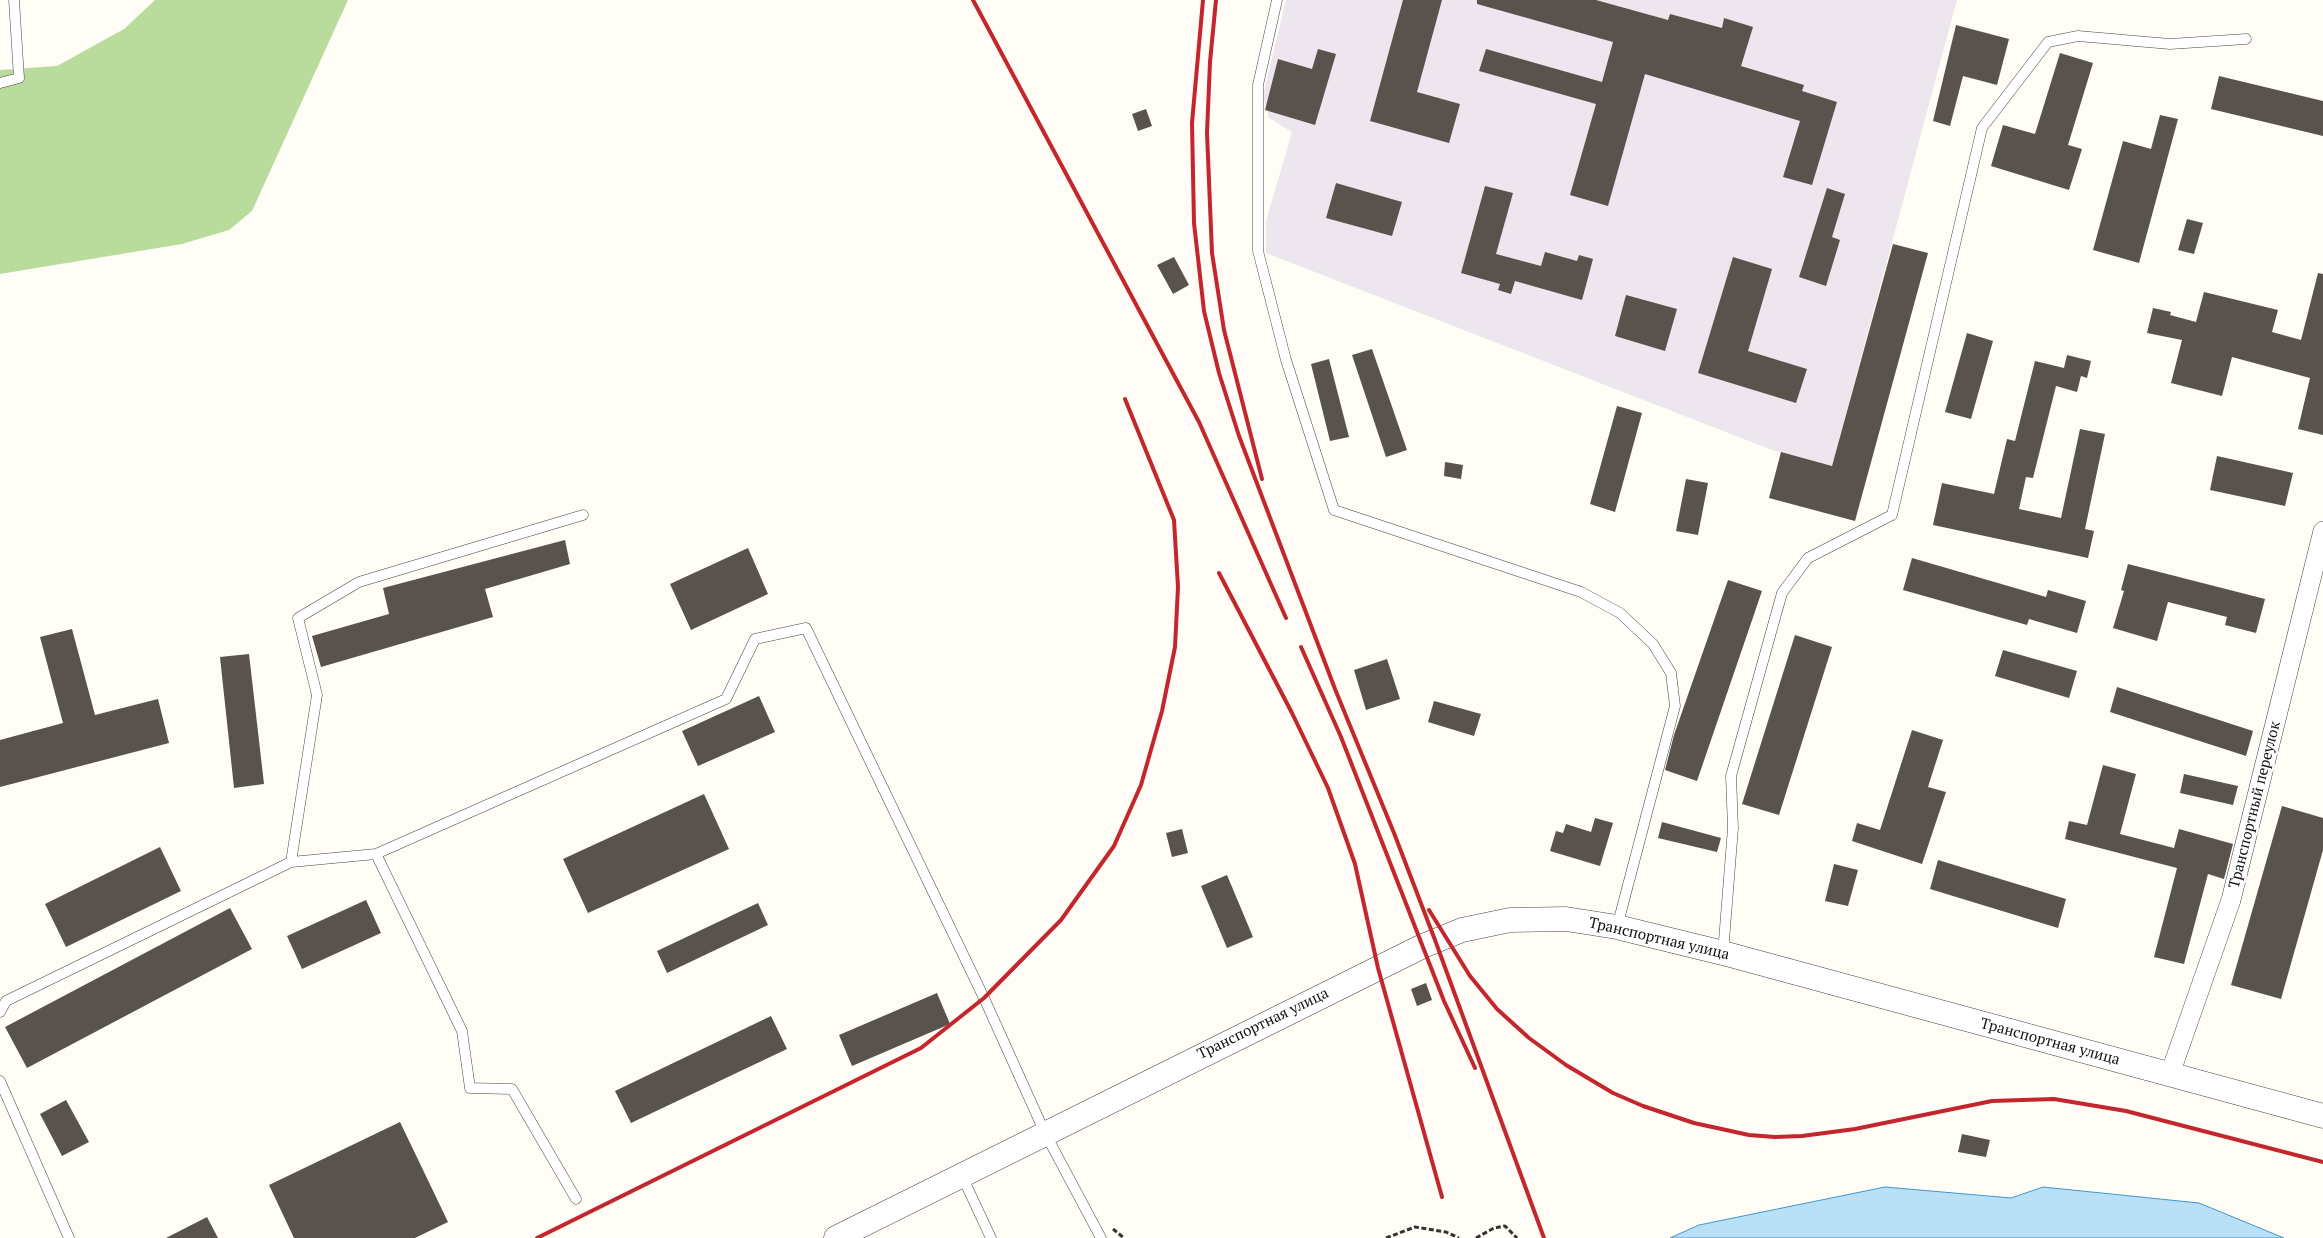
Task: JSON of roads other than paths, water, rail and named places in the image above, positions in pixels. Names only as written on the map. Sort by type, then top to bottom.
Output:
[{"type":"street","name":"Транспортный переулок","points":[[2170,1074],[2231,900],[2323,531]]},
{"type":"street","name":"Транспортная улица","points":[[836,1238],[1378,968],[1462,930],[1510,920],[1583,920],[1617,926],[2323,1116]]},
{"type":"lane","points":[[0,83],[19,78],[14,0]]},
{"type":"lane","points":[[1277,0],[1258,85],[1258,251],[1286,360],[1334,510],[1581,592],[1620,613],[1653,644],[1671,673],[1675,706],[1617,926]]},
{"type":"lane","points":[[1723,953],[1733,828],[1731,776],[1782,593],[1808,558],[1892,515],[1982,128],[2048,42],[2078,36],[2170,44],[2246,39]]},
{"type":"lane","points":[[291,862],[317,695],[298,618],[359,582],[583,515]]},
{"type":"lane","points":[[0,1012],[6,1001],[291,862],[376,854],[726,699],[755,639],[806,628],[984,998],[1045,1133],[1101,1238]]},
{"type":"lane","points":[[376,854],[462,1031],[470,1088],[512,1089],[576,1199]]},
{"type":"lane","points":[[0,1081],[69,1238]]},
{"type":"lane","points":[[962,1176],[992,1238]]},
{"type":"water","points":[[1885,1187],[2011,1198],[2043,1187],[2199,1203],[2284,1238],[1670,1238],[1699,1225]]},
{"type":"railway","points":[[973,0],[1199,422],[1286,618]]},
{"type":"railway","points":[[1203,0],[1192,123],[1194,223],[1204,311],[1219,373],[1239,436],[1335,689],[1394,833],[1435,940],[1544,1238]]},
{"type":"railway","points":[[1216,0],[1210,62],[1207,133],[1212,253],[1224,330],[1262,479]]},
{"type":"railway","points":[[537,1238],[921,1048],[984,998],[1061,920],[1114,846],[1141,785],[1162,711],[1175,647],[1178,587],[1174,520],[1125,399]]},
{"type":"railway","points":[[1219,573],[1292,713],[1328,788],[1355,864],[1378,968],[1442,1197]]},
{"type":"railway","points":[[1301,647],[1341,737],[1444,1001],[1475,1068]]},
{"type":"railway","points":[[1429,910],[1470,976],[1497,1009],[1529,1038],[1566,1065],[1613,1093],[1643,1106],[1694,1123],[1749,1135],[1775,1137],[1802,1136],[1855,1129],[1992,1101],[2054,1099],[2126,1111],[2323,1162]]}]
